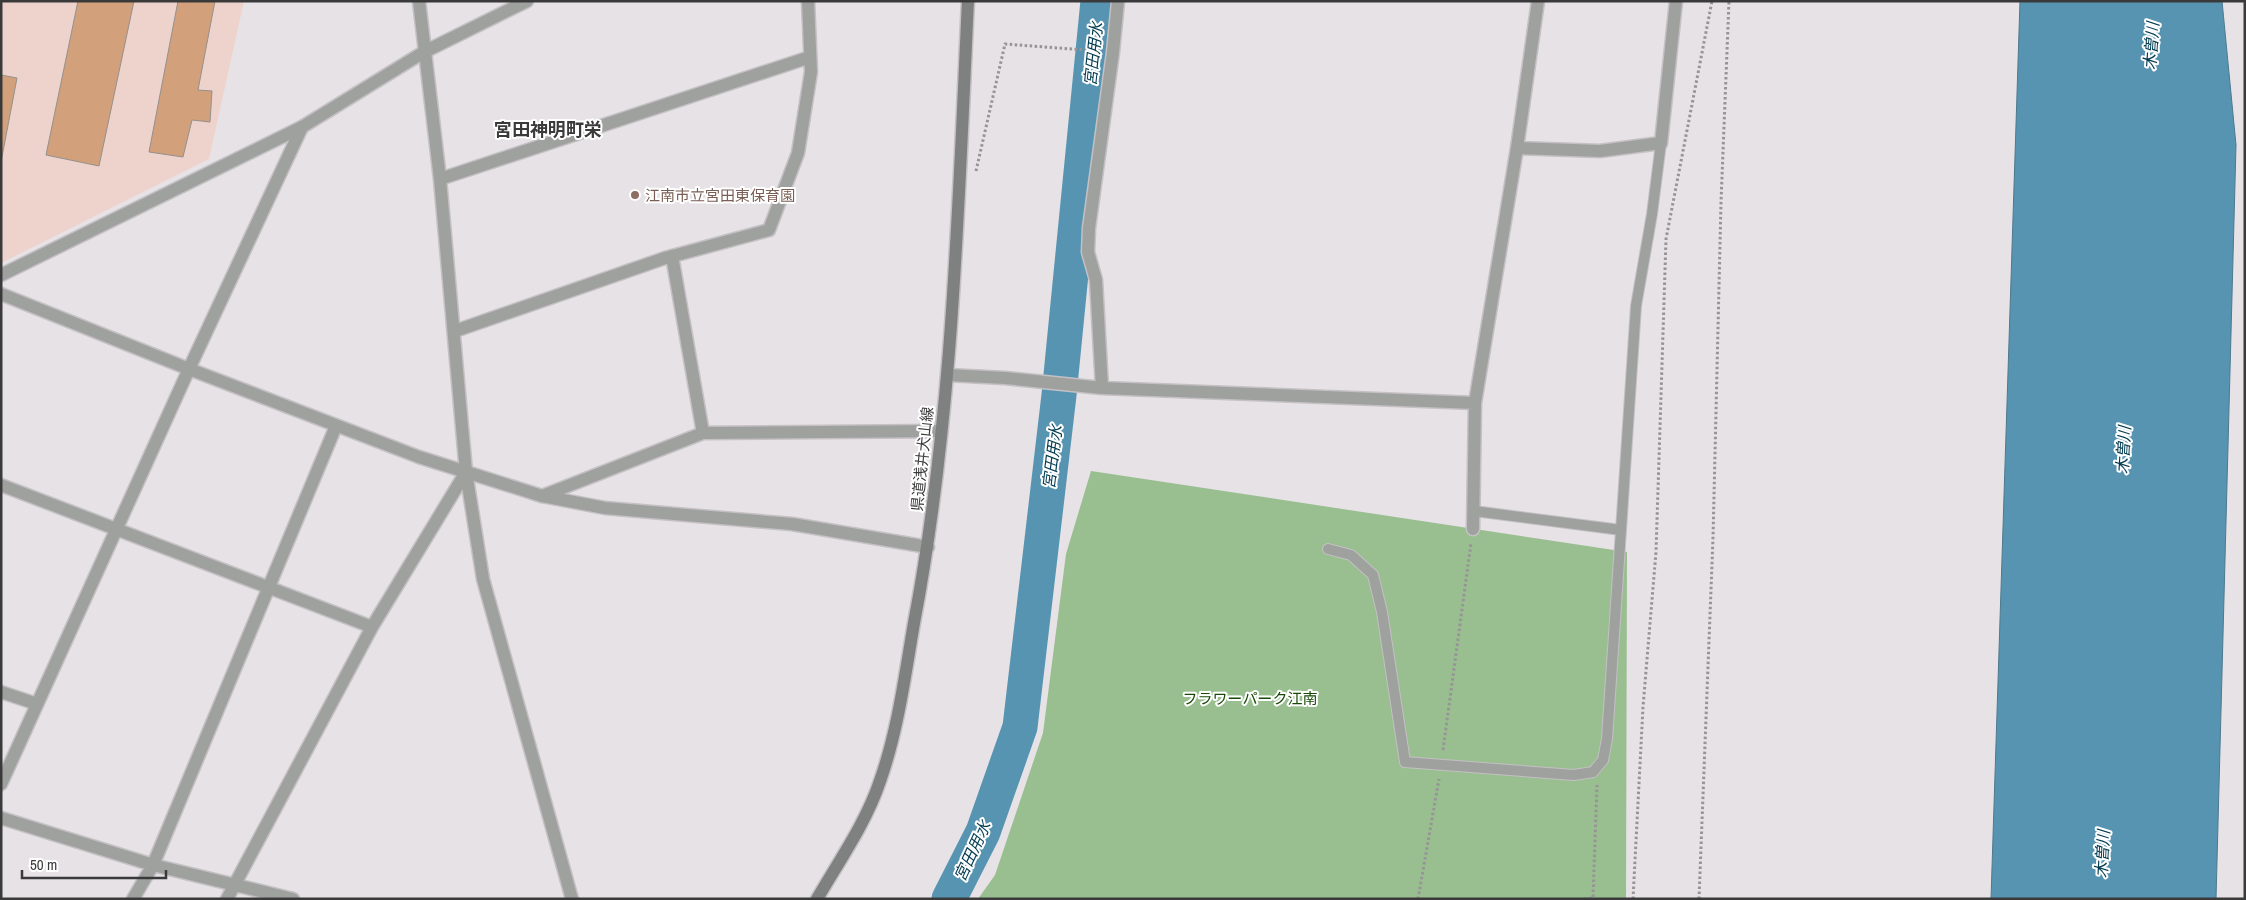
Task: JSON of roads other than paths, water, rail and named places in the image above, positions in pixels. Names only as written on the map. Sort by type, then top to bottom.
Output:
[{"type":"main road","name":"県道浅井犬山線","points":[[817,899],[861,825],[880,781],[895,727],[928,547],[948,375],[968,1]]},
{"type":"street","points":[[419,1],[440,179],[455,331],[466,472],[483,578],[572,898],[566,899]]},
{"type":"street","points":[[1,274],[302,126],[424,52],[527,1]]},
{"type":"street","points":[[455,331],[672,256],[769,230],[798,153],[810,72],[808,1]]},
{"type":"street","points":[[1102,388],[1096,280],[1088,252],[1088,228],[1114,52],[1118,1]]},
{"type":"street","points":[[1473,529],[1475,403],[1517,148],[1538,1]]},
{"type":"street","points":[[1517,148],[1600,151],[1661,143],[1676,1]]},
{"type":"street","points":[[440,179],[810,57]]},
{"type":"street","points":[[1,784],[189,369],[302,126]]},
{"type":"street","points":[[672,256],[703,433]]},
{"type":"street","points":[[1,294],[189,369],[419,457],[542,496],[605,508],[792,524],[928,547]]},
{"type":"street","points":[[948,375],[1005,378],[1102,388],[1475,403]]},
{"type":"street","points":[[133,899],[153,865],[336,426]]},
{"type":"street","points":[[542,496],[703,433],[941,431]]},
{"type":"street","points":[[227,899],[372,627],[466,472]]},
{"type":"street","points":[[1,485],[268,589],[372,627]]},
{"type":"street","points":[[1,692],[37,704]]},
{"type":"street","points":[[1,818],[153,865],[233,886],[293,899]]},
{"type":"lane","points":[[1328,549],[1351,554],[1373,575],[1382,612],[1405,762],[1574,775],[1593,772],[1603,760],[1607,739],[1636,306],[1652,214],[1661,143]]},
{"type":"lane","points":[[1474,511],[1621,530]]},
{"type":"water","name":"木曽川","points":[[2020,1],[2222,1],[2236,145],[2216,899],[1991,899]]},
{"type":"waterway","name":"宮田用水","points":[[949,899],[983,832],[1020,727],[1059,395],[1098,1]]},
{"type":"place","name":"江南市立宮田東保育園","points":[[635,195]]},
{"type":"district","name":"宮田神明町栄","points":[[548,129]]},
{"type":"park label","name":"フラワーパーク江南","points":[[1250,698]]}]
